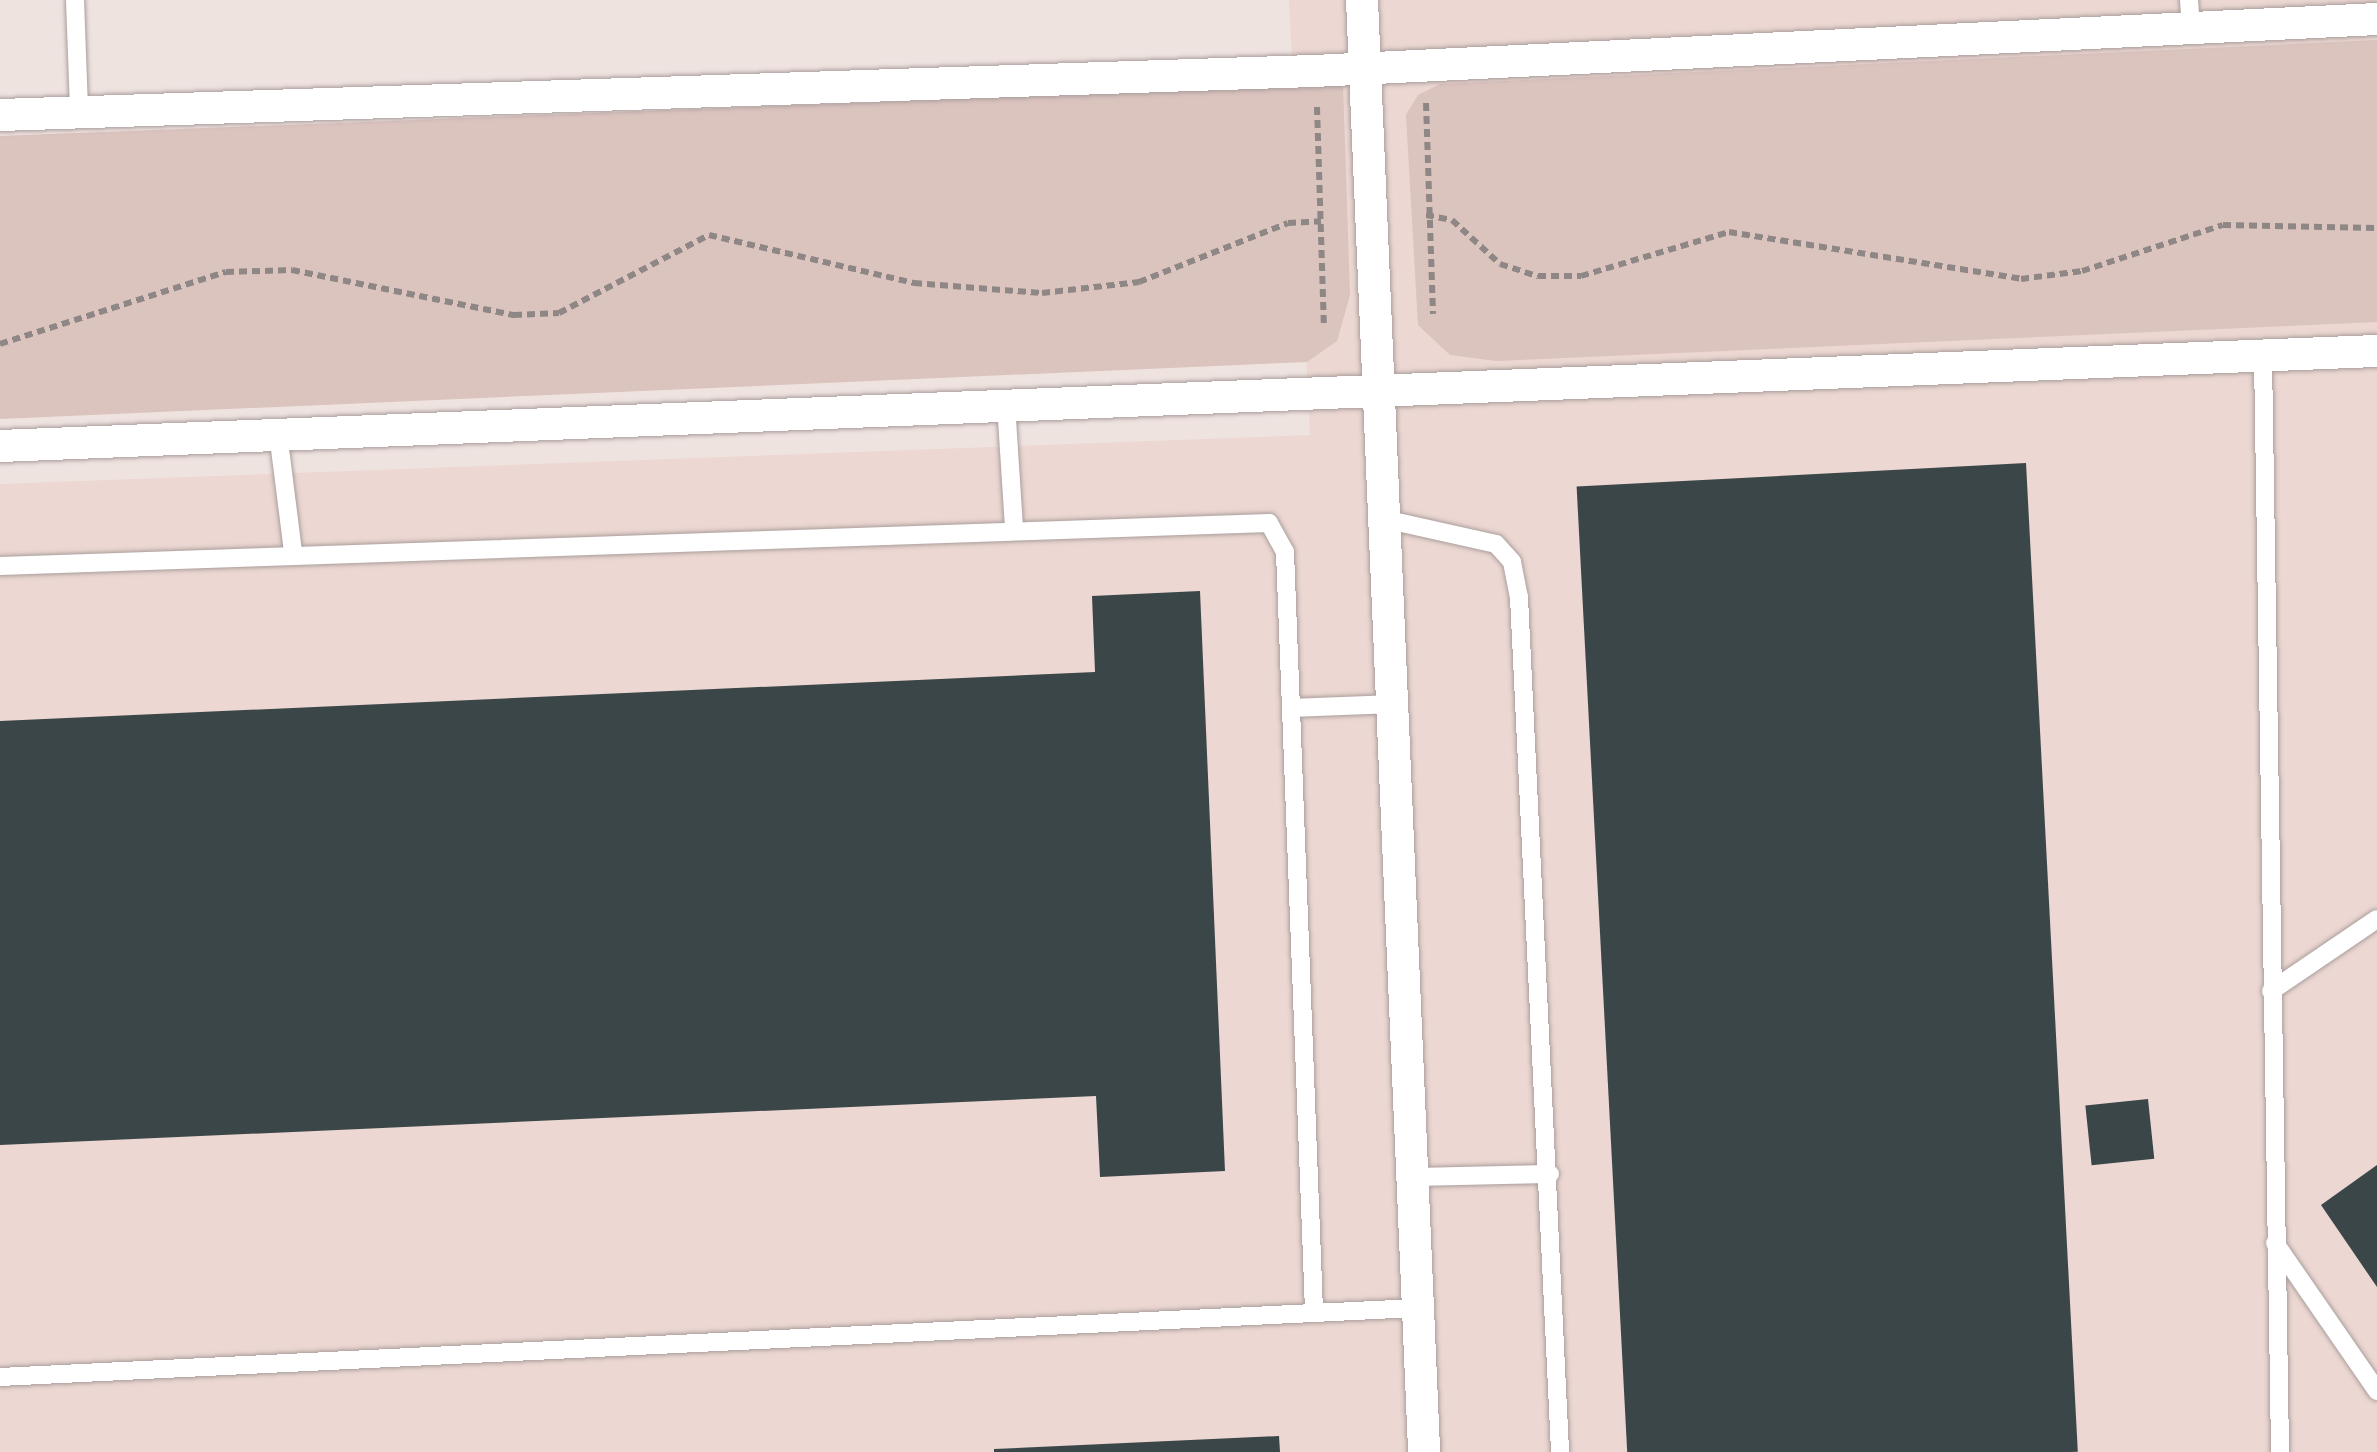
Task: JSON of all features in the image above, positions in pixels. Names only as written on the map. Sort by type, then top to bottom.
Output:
[{"type":"street","points":[[1362,0],[1424,1452]]},
{"type":"street","points":[[0,115],[1365,68],[2190,13],[2369,13]]},
{"type":"street","points":[[0,446],[2377,351]]},
{"type":"lane","points":[[75,0],[79,111]]},
{"type":"lane","points":[[2263,356],[2280,1452]]},
{"type":"lane","points":[[1006,404],[1014,527]]},
{"type":"lane","points":[[278,433],[293,552]]},
{"type":"lane","points":[[1384,519],[1470,532],[1512,562],[1550,1174],[1560,1452]]},
{"type":"lane","points":[[0,566],[1014,527],[1269,524],[1285,552],[1314,1310]]},
{"type":"lane","points":[[1293,708],[1392,704]]},
{"type":"lane","points":[[2271,990],[2377,919]]},
{"type":"lane","points":[[1412,1177],[1550,1174]]},
{"type":"lane","points":[[2274,1243],[2377,1391]]},
{"type":"lane","points":[[0,1377],[1314,1310],[1418,1308]]},
{"type":"path","points":[[1426,103],[1426,215],[1433,314]]},
{"type":"path","points":[[1317,106],[1324,328]]},
{"type":"path","points":[[1426,215],[1452,220],[1500,264],[1538,276],[1581,276],[1729,232],[2022,279],[2082,271],[2223,226],[2377,228]]},
{"type":"path","points":[[0,344],[226,272],[292,270],[514,314],[558,313],[708,235],[914,283],[1042,292],[1139,282],[1288,224],[1320,221]]},
{"type":"shaded area","points":[[1289,0],[2377,0],[2377,1452],[0,1452],[0,484],[1310,435]]},
{"type":"shaded area","points":[[2377,40],[2377,322],[1496,361],[1450,355],[1418,325],[1406,115],[1418,95],[1440,84]]},
{"type":"shaded area","points":[[1343,84],[1350,295],[1337,341],[1307,362],[0,419],[0,136]]},
{"type":"building","points":[[2026,463],[2078,1452],[1627,1452],[1577,487]]},
{"type":"building","points":[[1200,591],[1225,1171],[1100,1177],[1096,1096],[0,1145],[0,721],[1095,672],[1092,596]]},
{"type":"building","points":[[2148,1099],[2154,1159],[2092,1165],[2085,1106]]},
{"type":"building","points":[[2377,1165],[2377,1287],[2321,1205]]},
{"type":"building","points":[[1279,1436],[1280,1452],[994,1452],[994,1449]]}]
